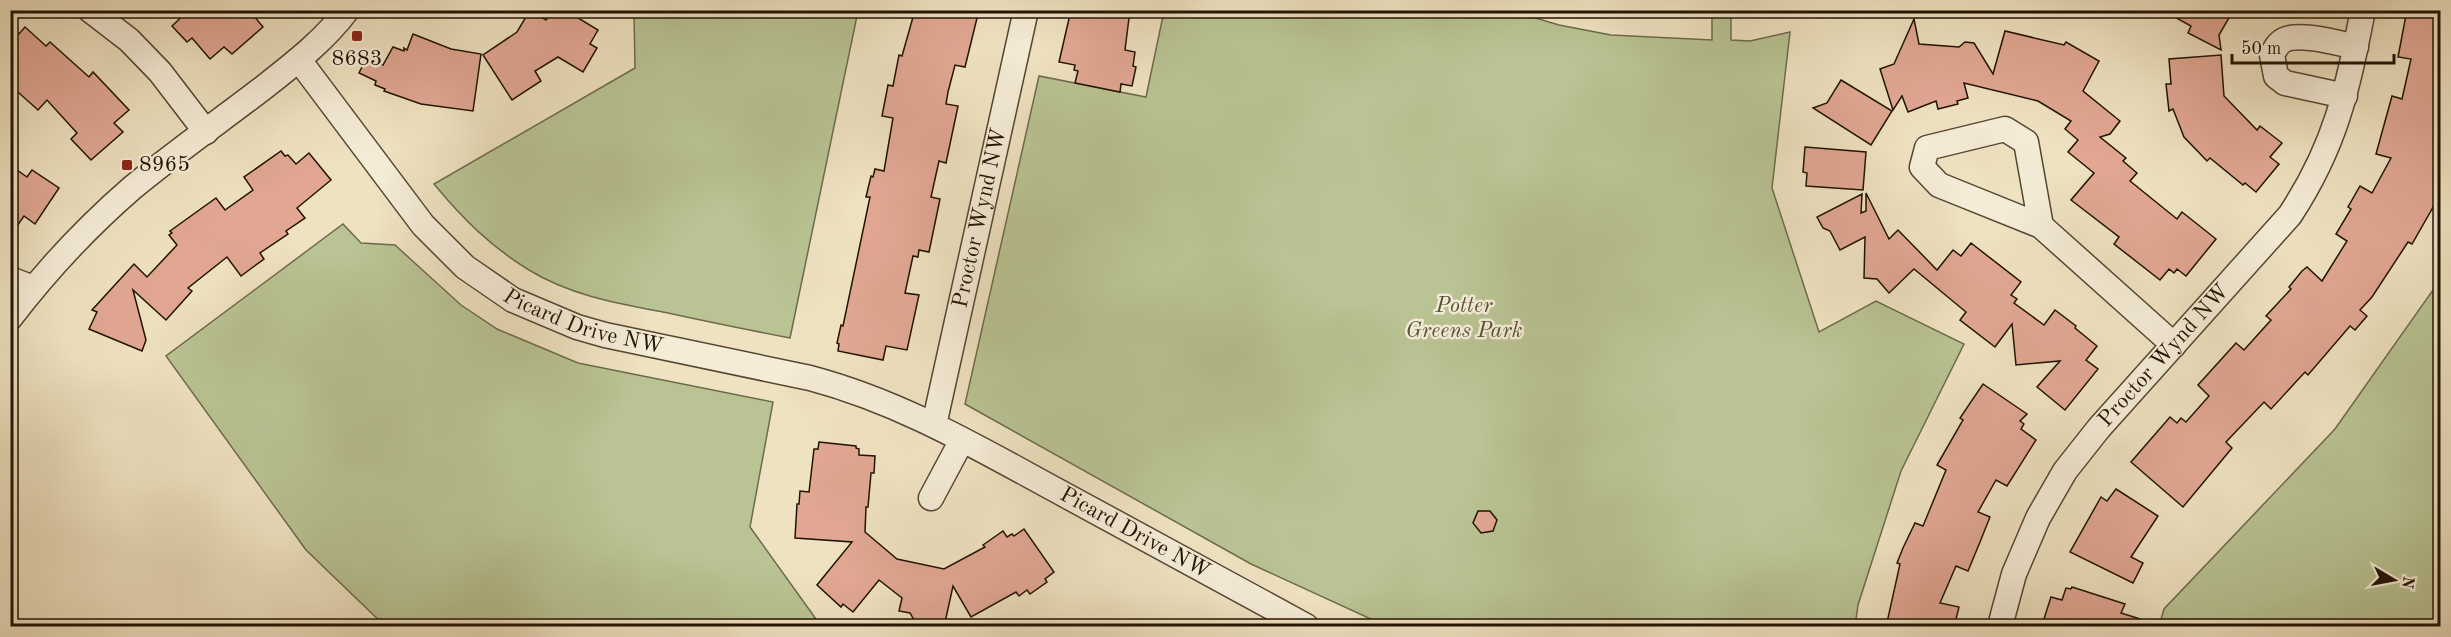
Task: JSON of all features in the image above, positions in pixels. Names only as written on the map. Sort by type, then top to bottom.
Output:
[{"type":"street","points":[[90,10],[129,40],[160,72],[206,132]]},
{"type":"street","points":[[10,318],[33,288],[80,236],[132,188],[299,60],[339,21],[346,10]]},
{"type":"street","name":"Proctor Wynd NW","points":[[934,425],[1026,10]]},
{"type":"street","name":"Proctor Wynd NW","points":[[2000,627],[2014,574],[2038,518],[2065,471],[2098,428],[2290,215],[2312,182],[2325,155],[2345,96],[2363,10]]},
{"type":"street","points":[[2345,96],[2285,83],[2277,76],[2271,55],[2285,39],[2298,36],[2356,47]]},
{"type":"street","name":"Picard Drive NW","points":[[299,60],[423,225],[465,267],[513,300],[578,327],[605,335],[779,371],[844,387],[896,406],[1306,627]]},
{"type":"street","points":[[2041,226],[2026,142],[2005,129],[1927,148],[1922,167],[1939,185],[2041,226],[2174,345]]},
{"type":"street","points":[[10,279],[33,288]]},
{"type":"street","points":[[931,498],[962,440]]},
{"type":"green space","name":"Potter Greens Park","points":[[1731,10],[1731,40],[1750,41],[1790,32],[1772,188],[1819,332],[1876,301],[1964,344],[1901,471],[1858,605],[1855,626],[1386,626],[1251,564],[965,404],[1039,76],[1146,97],[1164,11],[1512,11],[1559,25],[1611,35],[1712,40],[1712,11]]},
{"type":"green space","points":[[634,11],[858,11],[790,338],[614,302],[579,293],[545,279],[489,241],[434,184],[635,68]]},
{"type":"green space","points":[[343,224],[361,243],[395,245],[461,305],[497,329],[578,363],[773,402],[750,527],[821,626],[385,626],[306,550],[166,356]]},
{"type":"green space","points":[[2440,280],[2440,626],[2159,626],[2164,609],[2335,429]]},
{"type":"building","points":[[189,10],[249,10],[263,27],[232,54],[224,47],[210,59],[192,38],[187,42],[172,26]]},
{"type":"building","points":[[530,10],[546,20],[549,15],[552,17],[556,10],[565,10],[598,30],[590,44],[597,48],[583,72],[558,57],[535,71],[541,81],[512,100],[483,55],[517,32]]},
{"type":"building","points":[[915,10],[979,10],[965,67],[955,65],[948,92],[946,104],[958,106],[946,163],[939,161],[931,197],[940,199],[929,252],[919,250],[918,257],[913,256],[905,293],[919,295],[907,350],[886,346],[883,360],[838,351],[839,344],[837,343],[841,325],[843,326],[870,197],[866,197],[871,176],[873,177],[875,169],[884,171],[893,118],[882,116],[888,85],[893,86],[899,55],[902,56]]},
{"type":"building","points":[[1071,10],[1130,10],[1125,50],[1135,52],[1133,66],[1136,67],[1132,86],[1121,84],[1120,92],[1075,83],[1078,71],[1074,70],[1075,65],[1059,62]]},
{"type":"building","points":[[2162,10],[2219,10],[2230,16],[2219,35],[2221,50],[2188,33],[2191,26]]},
{"type":"building","points":[[2407,10],[2440,10],[2440,121],[2434,146],[2440,148],[2440,195],[2412,244],[2408,242],[2372,297],[2360,310],[2367,316],[2355,330],[2350,326],[2308,375],[2305,372],[2271,409],[2264,402],[2226,442],[2232,448],[2183,507],[2131,462],[2170,417],[2177,423],[2181,418],[2186,422],[2209,396],[2198,385],[2236,343],[2244,350],[2271,320],[2266,316],[2291,289],[2289,287],[2302,271],[2307,267],[2322,281],[2347,241],[2336,234],[2351,209],[2348,207],[2360,186],[2372,193],[2391,158],[2376,154],[2392,96],[2402,99],[2411,59],[2398,57]]},
{"type":"building","points":[[1914,19],[1919,44],[1959,47],[1965,42],[1974,43],[1993,74],[2005,31],[2064,45],[2066,42],[2099,61],[2083,91],[2120,121],[2110,134],[2100,137],[2126,158],[2123,161],[2137,173],[2130,181],[2177,219],[2182,212],[2216,239],[2186,276],[2177,269],[2174,273],[2169,269],[2160,280],[2114,244],[2119,237],[2071,200],[2094,173],[2068,152],[2078,140],[2065,129],[2071,121],[2038,101],[1964,83],[1968,98],[1957,101],[1958,104],[1938,109],[1936,101],[1908,112],[1902,96],[1893,110],[1880,69],[1894,64]]},
{"type":"building","points":[[25,27],[46,46],[50,42],[89,77],[93,72],[129,110],[114,123],[123,132],[91,160],[71,139],[77,133],[47,100],[38,110],[10,85],[10,44]]},
{"type":"building","points":[[413,34],[451,49],[481,54],[473,111],[421,104],[384,91],[385,89],[375,85],[376,81],[359,73],[367,57],[383,65],[393,47],[407,50]]},
{"type":"building","points":[[2221,55],[2224,96],[2257,130],[2260,126],[2282,143],[2270,157],[2279,164],[2256,192],[2245,183],[2243,185],[2210,158],[2207,161],[2184,137],[2173,109],[2169,111],[2166,84],[2171,84],[2169,59]]},
{"type":"building","points":[[1841,80],[1892,111],[1871,145],[1813,108],[1827,103]]},
{"type":"building","points":[[1805,147],[1866,152],[1863,190],[1806,186],[1807,173],[1803,172]]},
{"type":"building","points":[[281,151],[296,164],[309,153],[331,180],[297,208],[305,218],[286,231],[288,234],[260,253],[264,259],[241,276],[227,257],[188,288],[192,291],[166,320],[133,290],[146,340],[142,351],[89,329],[97,312],[92,310],[134,264],[147,277],[177,245],[169,235],[172,233],[170,231],[216,198],[225,210],[253,190],[244,177]]},
{"type":"building","points":[[10,165],[27,177],[32,170],[59,188],[35,224],[24,216],[10,236]]},
{"type":"building","points":[[1866,193],[1889,239],[1898,230],[1937,270],[1953,250],[1961,256],[1971,243],[2021,282],[2011,295],[2017,299],[2014,303],[2044,325],[2055,310],[2097,346],[2086,360],[2098,369],[2065,410],[2037,387],[2060,361],[2016,365],[2012,324],[1995,347],[1960,320],[1966,312],[1914,269],[1889,293],[1877,279],[1864,278],[1865,237],[1840,250],[1830,231],[1823,228],[1817,217],[1862,194],[1861,213],[1866,211]]},
{"type":"building","points":[[1983,384],[2027,414],[2020,421],[2024,424],[2021,429],[2036,440],[2007,486],[1996,480],[1978,512],[1990,517],[1968,571],[1956,566],[1940,603],[1959,607],[1954,627],[1886,627],[1900,564],[1897,563],[1915,523],[1923,526],[1946,470],[1937,465],[1963,420],[1960,418]]},
{"type":"building","points":[[819,442],[856,446],[859,449],[859,455],[875,456],[868,507],[866,507],[865,532],[897,559],[944,569],[985,547],[983,545],[1003,531],[1007,537],[1012,534],[1014,536],[1024,529],[1054,572],[1045,579],[1047,582],[1030,594],[1027,590],[1019,596],[1016,592],[971,617],[953,586],[944,627],[918,627],[910,613],[899,611],[902,598],[879,580],[853,612],[843,604],[841,607],[817,585],[852,542],[795,538],[800,491],[809,492],[814,449],[818,449]]},
{"type":"building","points":[[2116,489],[2158,516],[2131,557],[2143,563],[2133,583],[2070,552],[2101,497],[2107,501]]},
{"type":"building","points":[[1478,511],[1490,511],[1497,520],[1493,531],[1481,533],[1473,523]]},
{"type":"building","points":[[2072,587],[2125,604],[2121,613],[2153,623],[2153,627],[2059,627],[2043,622],[2051,597],[2062,600],[2066,588],[2071,589]]},
{"type":"place","name":"8683","points":[[357,36]]},
{"type":"place","name":"8965","points":[[127,165]]}]
